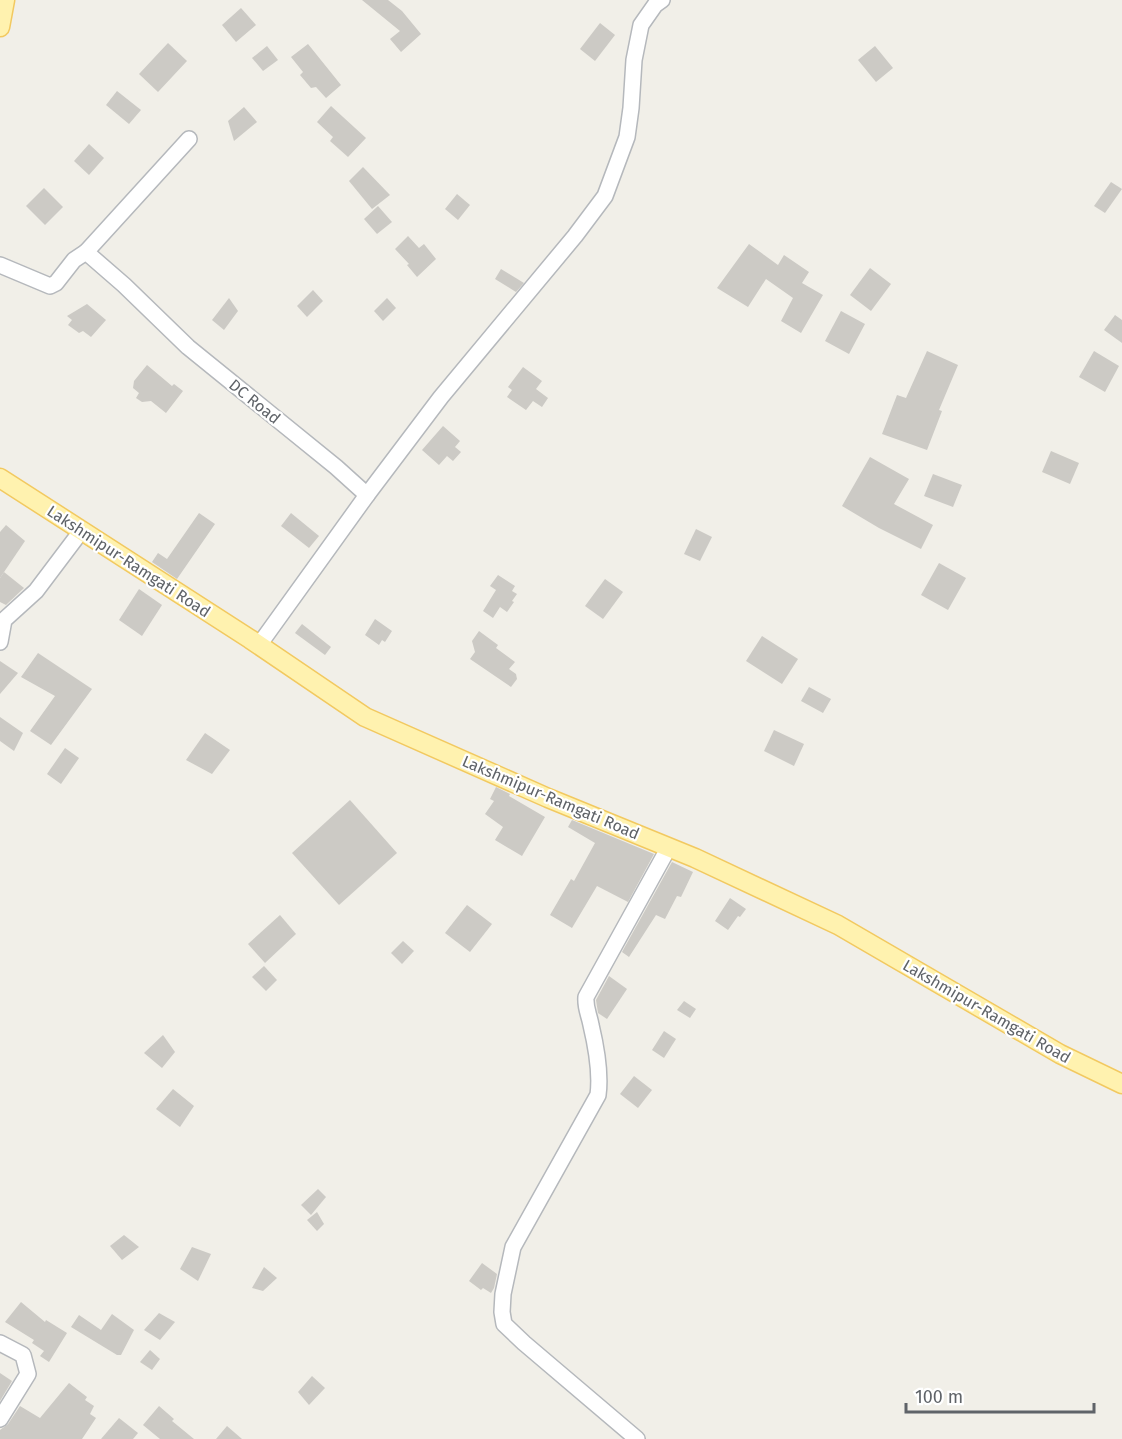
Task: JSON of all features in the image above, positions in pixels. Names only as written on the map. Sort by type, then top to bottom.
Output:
[{"type":"main road","points":[[0,27],[5,0]]},
{"type":"main road","name":"Lakshmipur-Ramgati Road","points":[[0,478],[259,645],[365,717],[548,798],[669,847],[838,925],[1060,1054],[1122,1084]]},
{"type":"street","points":[[259,645],[441,397],[575,237],[605,196],[627,137],[634,60],[641,25],[655,5],[662,0]]},
{"type":"street","points":[[0,265],[50,286],[56,283],[74,260],[86,252],[189,139]]},
{"type":"street","name":"DC Road","points":[[86,252],[188,347],[336,467],[367,495]]},
{"type":"street","points":[[0,642],[4,620],[36,591],[82,530]]},
{"type":"street","points":[[637,1439],[524,1343],[504,1324],[502,1312],[503,1294],[513,1247],[598,1095],[600,1083],[591,1023],[585,1009],[586,997],[669,847]]},
{"type":"street","points":[[0,1343],[23,1355],[28,1374],[0,1419]]},
{"type":"building","points":[[362,0],[388,0],[402,11],[421,34],[401,52],[390,39],[400,31]]},
{"type":"building","points":[[241,8],[256,25],[236,42],[222,25]]},
{"type":"building","points":[[600,23],[615,35],[595,61],[580,49]]},
{"type":"building","points":[[168,43],[187,61],[158,92],[139,74]]},
{"type":"building","points":[[308,44],[341,85],[326,98],[316,87],[311,88],[300,75],[303,72],[291,57]]},
{"type":"building","points":[[267,46],[278,60],[263,71],[252,58]]},
{"type":"building","points":[[875,46],[893,68],[876,82],[858,60]]},
{"type":"building","points":[[117,91],[141,110],[129,124],[106,105]]},
{"type":"building","points":[[331,106],[366,138],[348,157],[330,141],[333,137],[317,122]]},
{"type":"building","points":[[244,107],[257,122],[234,141],[228,121]]},
{"type":"building","points":[[89,144],[104,158],[89,175],[74,161]]},
{"type":"building","points":[[363,167],[390,195],[372,209],[349,181]]},
{"type":"building","points":[[1111,182],[1122,189],[1105,213],[1094,206]]},
{"type":"building","points":[[44,188],[63,207],[45,225],[26,206]]},
{"type":"building","points":[[457,194],[470,205],[458,220],[445,209]]},
{"type":"building","points":[[378,206],[392,222],[377,234],[364,219]]},
{"type":"building","points":[[408,236],[419,248],[424,244],[436,259],[417,277],[395,249]]},
{"type":"building","points":[[749,244],[778,265],[784,255],[809,272],[802,283],[823,295],[801,333],[781,321],[793,298],[766,279],[748,307],[717,288]]},
{"type":"building","points":[[870,268],[891,284],[871,311],[850,295]]},
{"type":"building","points":[[501,269],[524,283],[516,292],[495,279]]},
{"type":"building","points":[[313,290],[323,301],[307,317],[297,306]]},
{"type":"building","points":[[229,298],[238,311],[224,330],[212,320]]},
{"type":"building","points":[[387,298],[396,308],[383,321],[374,311]]},
{"type":"building","points":[[87,304],[106,320],[91,337],[83,331],[79,333],[68,325],[72,320],[67,316]]},
{"type":"building","points":[[841,311],[865,324],[849,354],[825,341]]},
{"type":"building","points":[[1115,315],[1122,320],[1122,343],[1104,330]]},
{"type":"building","points":[[927,351],[958,365],[939,410],[942,411],[927,450],[882,434],[897,395],[906,398]]},
{"type":"building","points":[[1094,351],[1119,366],[1105,392],[1079,377]]},
{"type":"building","points":[[147,365],[172,386],[174,384],[183,391],[166,413],[151,401],[142,402],[136,398],[139,393],[133,388],[134,381]]},
{"type":"building","points":[[523,367],[542,381],[536,389],[548,398],[542,407],[533,401],[526,410],[507,397],[512,390],[508,387]]},
{"type":"building","points":[[443,426],[460,441],[455,447],[461,452],[453,461],[447,456],[439,465],[422,450]]},
{"type":"building","points":[[1051,451],[1079,463],[1070,484],[1042,472]]},
{"type":"building","points":[[870,457],[909,479],[894,504],[933,525],[921,549],[842,506]]},
{"type":"building","points":[[933,474],[962,485],[953,507],[924,496]]},
{"type":"building","points":[[199,513],[215,524],[177,579],[152,562],[158,553],[167,559]]},
{"type":"building","points":[[291,513],[319,536],[309,548],[281,526]]},
{"type":"building","points":[[6,525],[25,541],[0,578],[0,532]]},
{"type":"building","points":[[696,529],[712,537],[700,561],[684,554]]},
{"type":"building","points":[[939,563],[966,578],[948,610],[921,595]]},
{"type":"building","points":[[4,572],[24,588],[6,605],[0,602],[0,578]]},
{"type":"building","points":[[498,575],[515,586],[512,591],[517,594],[507,612],[500,607],[493,618],[483,611],[496,590],[490,586]]},
{"type":"building","points":[[605,579],[623,592],[603,619],[585,606]]},
{"type":"building","points":[[139,589],[162,605],[142,636],[119,620]]},
{"type":"building","points":[[375,619],[392,631],[385,642],[382,640],[379,645],[365,635]]},
{"type":"building","points":[[302,624],[331,647],[325,655],[295,633]]},
{"type":"building","points":[[479,631],[515,662],[509,669],[516,674],[517,679],[511,687],[470,659],[475,652],[472,641]]},
{"type":"building","points":[[762,636],[798,659],[782,684],[746,661]]},
{"type":"building","points":[[38,653],[92,689],[51,745],[30,731],[55,696],[21,677]]},
{"type":"building","points":[[0,661],[18,673],[0,694]]},
{"type":"building","points":[[809,687],[831,699],[823,713],[801,701]]},
{"type":"building","points":[[0,717],[23,733],[14,751],[0,741]]},
{"type":"building","points":[[774,730],[804,744],[794,766],[764,751]]},
{"type":"building","points":[[205,733],[230,750],[212,774],[186,760]]},
{"type":"building","points":[[65,748],[79,758],[61,784],[47,774]]},
{"type":"building","points":[[496,787],[545,817],[522,856],[495,840],[503,827],[485,814],[494,801],[490,799]]},
{"type":"building","points":[[350,800],[397,853],[339,905],[292,853]]},
{"type":"building","points":[[572,820],[654,854],[628,902],[597,886],[572,928],[550,915],[571,879],[574,881],[595,843],[568,827]]},
{"type":"building","points":[[672,862],[693,872],[681,897],[677,896],[665,919],[656,915],[629,957],[622,952]]},
{"type":"building","points":[[730,898],[746,909],[728,930],[715,921]]},
{"type":"building","points":[[467,905],[492,924],[470,952],[445,933]]},
{"type":"building","points":[[280,915],[296,934],[265,963],[248,944]]},
{"type":"building","points":[[403,941],[414,951],[402,964],[391,953]]},
{"type":"building","points":[[264,966],[277,980],[266,991],[252,977]]},
{"type":"building","points":[[609,976],[627,989],[607,1019],[598,1013],[596,1000]]},
{"type":"building","points":[[684,1001],[696,1009],[690,1018],[677,1010]]},
{"type":"building","points":[[664,1031],[676,1039],[664,1058],[652,1050]]},
{"type":"building","points":[[163,1035],[175,1052],[162,1068],[144,1053]]},
{"type":"building","points":[[634,1076],[652,1090],[638,1108],[620,1094]]},
{"type":"building","points":[[173,1089],[194,1106],[180,1127],[156,1109]]},
{"type":"building","points":[[318,1189],[326,1197],[311,1215],[301,1205]]},
{"type":"building","points":[[317,1212],[324,1224],[317,1231],[307,1220]]},
{"type":"building","points":[[124,1235],[139,1247],[122,1260],[110,1246]]},
{"type":"building","points":[[192,1247],[211,1254],[198,1281],[180,1269]]},
{"type":"building","points":[[482,1263],[497,1274],[491,1293],[483,1288],[481,1290],[469,1281]]},
{"type":"building","points":[[264,1267],[277,1278],[263,1291],[252,1288]]},
{"type":"building","points":[[21,1302],[45,1322],[46,1320],[67,1333],[49,1362],[40,1356],[44,1351],[32,1343],[34,1340],[5,1322]]},
{"type":"building","points":[[159,1313],[175,1322],[160,1340],[144,1330]]},
{"type":"building","points":[[112,1314],[134,1330],[121,1355],[117,1355],[71,1327],[79,1315],[101,1330]]},
{"type":"building","points":[[150,1350],[160,1359],[152,1370],[140,1362]]},
{"type":"building","points":[[0,1373],[12,1381],[0,1401]]},
{"type":"building","points":[[312,1376],[325,1388],[309,1405],[298,1392]]},
{"type":"building","points":[[69,1383],[87,1397],[85,1400],[94,1406],[90,1414],[96,1418],[82,1439],[0,1439],[0,1430],[8,1424],[20,1406],[40,1418]]},
{"type":"building","points":[[159,1406],[174,1419],[172,1421],[194,1439],[160,1439],[143,1425]]},
{"type":"building","points":[[119,1418],[138,1433],[133,1439],[101,1439]]},
{"type":"building","points":[[227,1426],[242,1439],[216,1439]]}]
